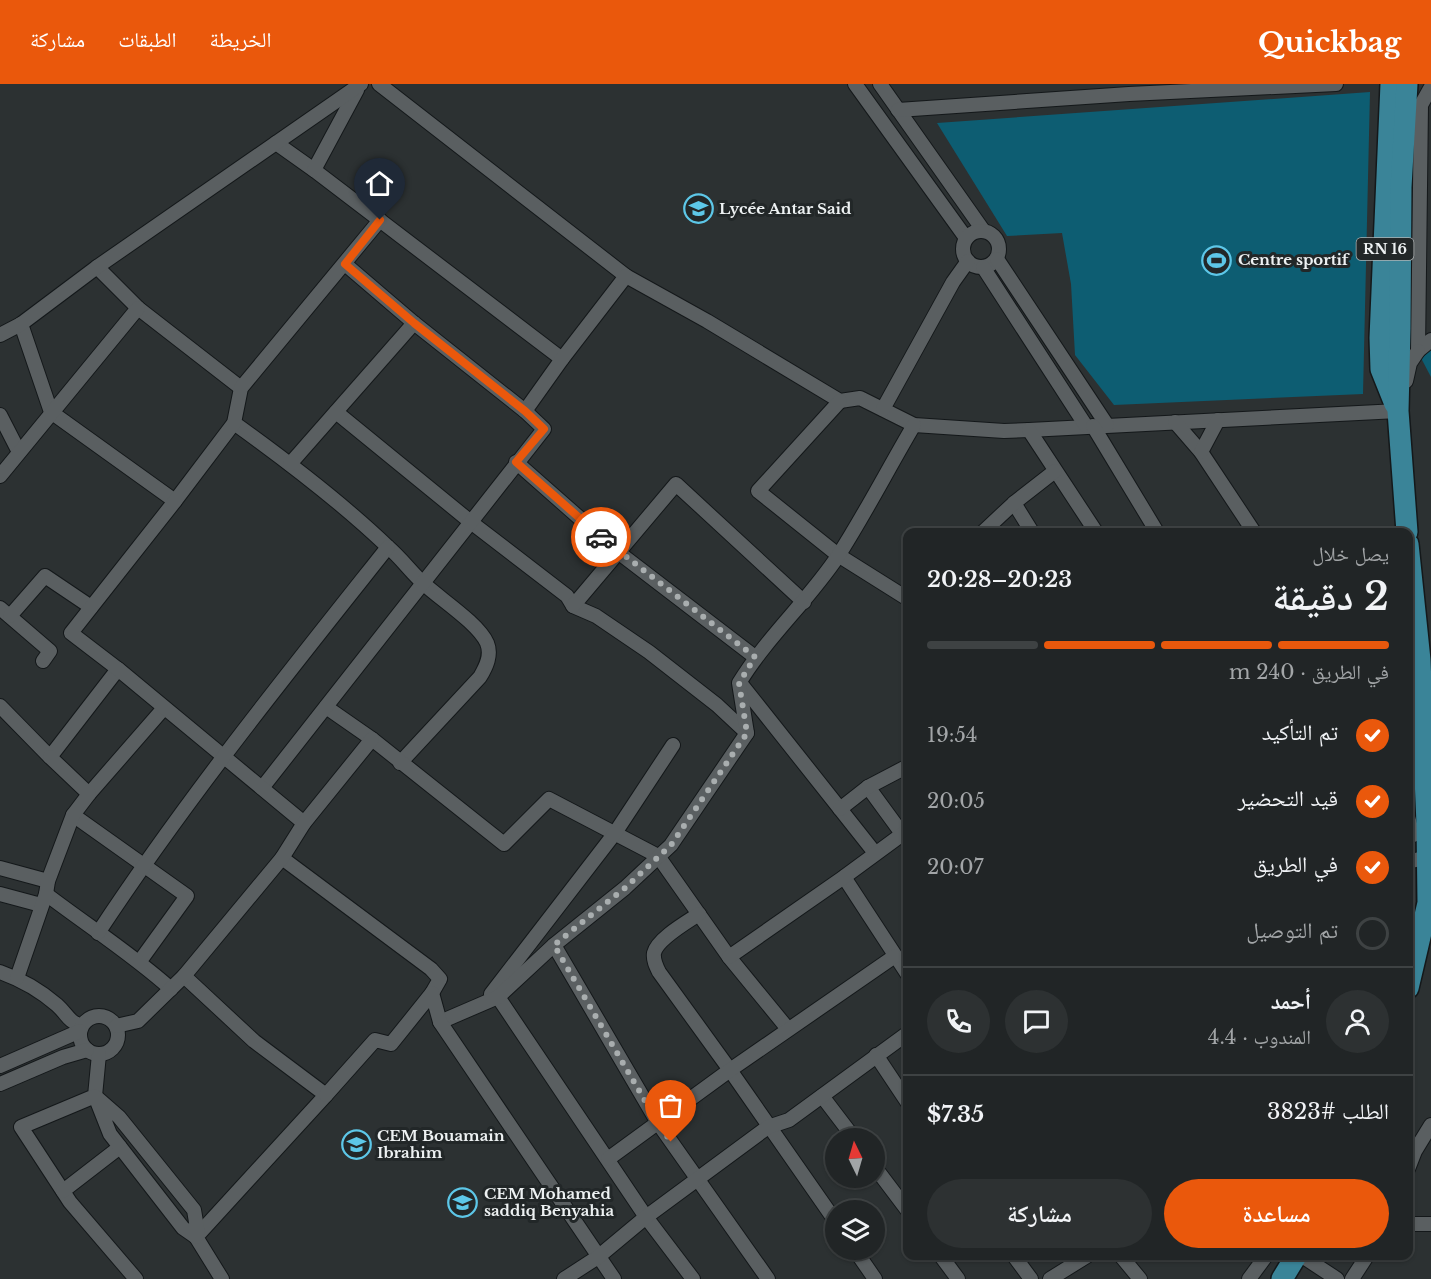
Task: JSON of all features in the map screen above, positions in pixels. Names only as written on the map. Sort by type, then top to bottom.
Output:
[{"type":"main road","name":"RN 16","points":[[1401,85],[1380,338],[1381,369],[1398,411],[1407,528]]},
{"type":"main road","points":[[1413,592],[1428,780],[1414,829],[1422,858],[1429,906],[1413,968]]},
{"type":"main road","points":[[1282,1279],[1294,1260]]},
{"type":"street","points":[[379,84],[626,276],[707,321],[840,401],[861,398],[914,425],[1029,430],[1398,411],[1410,363],[1418,351],[1431,340]]},
{"type":"street","points":[[855,84],[966,238]]},
{"type":"street","points":[[880,84],[983,230]]},
{"type":"street","points":[[898,110],[1129,89],[1336,84]]},
{"type":"street","points":[[0,335],[21,324],[97,267],[360,85]]},
{"type":"street","points":[[314,170],[360,85]]},
{"type":"street","points":[[1401,85],[1426,108]]},
{"type":"street","points":[[1418,351],[1426,174],[1426,108],[1431,87]]},
{"type":"street","points":[[276,143],[562,359]]},
{"type":"street","points":[[304,823],[118,669],[71,633],[234,423],[241,388],[380,220]]},
{"type":"street","points":[[983,230],[992,233],[998,240],[1000,250],[997,259],[983,267],[975,266],[968,261],[963,246],[966,238],[973,232],[983,230]]},
{"type":"street","points":[[997,259],[1107,425]]},
{"type":"street","points":[[883,409],[953,282],[968,261]]},
{"type":"street","points":[[262,788],[544,429],[345,264]]},
{"type":"street","points":[[97,267],[138,308],[241,388]]},
{"type":"street","points":[[983,267],[1090,426],[1154,528]]},
{"type":"street","points":[[525,411],[626,276]]},
{"type":"street","points":[[0,476],[138,308]]},
{"type":"street","points":[[290,464],[414,323]]},
{"type":"street","points":[[21,324],[51,412],[175,501]]},
{"type":"street","points":[[840,401],[758,491],[838,555],[903,596]]},
{"type":"street","points":[[336,412],[472,523],[567,596],[573,606],[597,616],[649,652],[717,705],[747,733]]},
{"type":"street","points":[[0,415],[19,452]]},
{"type":"street","points":[[1201,452],[1218,420]]},
{"type":"street","points":[[1175,422],[1201,452],[1251,528]]},
{"type":"street","points":[[234,423],[290,464],[388,547],[424,584],[478,630],[487,642],[488,664],[480,677],[400,763]]},
{"type":"street","points":[[440,1022],[491,1000],[625,888],[671,845],[747,733],[739,683],[755,657],[804,602],[838,555],[914,425]]},
{"type":"street","points":[[1029,430],[1093,528]]},
{"type":"street","points":[[516,462],[618,552],[755,657]]},
{"type":"street","points":[[987,528],[1014,503],[1055,471]]},
{"type":"street","points":[[573,606],[676,484],[804,602]]},
{"type":"street","points":[[1014,503],[1030,528]]},
{"type":"street","points":[[98,933],[143,865],[222,757],[388,547]]},
{"type":"street","points":[[43,661],[50,651],[5,612],[45,576],[92,607]]},
{"type":"street","points":[[50,757],[118,669]]},
{"type":"street","points":[[739,683],[875,853]]},
{"type":"street","points":[[0,706],[89,794]]},
{"type":"street","points":[[326,707],[372,739],[504,844],[549,799],[658,856],[729,957],[788,1029]]},
{"type":"street","points":[[17,978],[73,815],[164,708]]},
{"type":"street","points":[[116,1026],[138,1021],[184,976],[282,858],[304,823],[372,739]]},
{"type":"street","points":[[491,1000],[615,833],[673,745]]},
{"type":"street","points":[[840,809],[868,787],[903,769]]},
{"type":"street","points":[[868,787],[903,830]]},
{"type":"street","points":[[73,815],[187,896],[140,961]]},
{"type":"street","points":[[729,957],[875,853],[903,836]]},
{"type":"street","points":[[197,1236],[375,1040],[391,1044],[432,993],[440,979],[431,969],[282,858]]},
{"type":"street","points":[[0,868],[45,893],[140,961],[171,989]]},
{"type":"street","points":[[844,877],[903,968]]},
{"type":"street","points":[[0,894],[45,893]]},
{"type":"street","points":[[699,914],[662,940],[654,951],[654,960],[659,972],[825,1207]]},
{"type":"street","points":[[554,945],[658,1123],[768,1279]]},
{"type":"street","points":[[608,1159],[730,1070],[895,956]]},
{"type":"street","points":[[0,972],[17,978],[58,1006],[70,1022],[81,1029]]},
{"type":"street","points":[[184,976],[254,1041],[326,1095]]},
{"type":"street","points":[[432,993],[440,1022],[614,1279]]},
{"type":"street","points":[[491,1000],[693,1279]]},
{"type":"street","points":[[0,1084],[63,1058],[93,1052],[108,1052],[115,1045],[118,1036],[116,1026],[109,1019],[99,1016],[88,1018],[81,1029],[80,1039],[93,1052],[95,1096],[110,1134],[183,1228],[197,1236]]},
{"type":"street","points":[[0,1066],[81,1029]]},
{"type":"street","points":[[564,1279],[598,1257],[646,1217],[768,1127],[789,1120],[903,1036]]},
{"type":"street","points":[[876,1055],[903,1096]]},
{"type":"street","points":[[95,1096],[21,1127],[70,1203],[136,1279]]},
{"type":"street","points":[[95,1096],[119,1117],[194,1210],[197,1236],[222,1279]]},
{"type":"street","points":[[822,1096],[846,1128]]},
{"type":"street","points":[[1413,1150],[1431,1125]]},
{"type":"street","points":[[63,1191],[120,1148]]},
{"type":"street","points":[[1413,1151],[1431,1152]]},
{"type":"street","points":[[885,1181],[903,1204]]},
{"type":"street","points":[[1413,1224],[1431,1224]]},
{"type":"street","points":[[862,1260],[875,1279]]},
{"type":"street","points":[[944,1260],[958,1279]]},
{"type":"street","points":[[1017,1260],[1031,1279]]},
{"type":"street","points":[[1050,1279],[1081,1260]]},
{"type":"street","points":[[1124,1260],[1140,1279]]},
{"type":"street","points":[[1249,1279],[1263,1260]]},
{"type":"street","points":[[1308,1260],[1337,1279]]},
{"type":"street","points":[[1352,1279],[1364,1260]]},
{"type":"shaded area","name":"Centre sportif","points":[[1370,92],[1363,394],[1114,405],[1075,355],[1071,284],[1062,233],[1007,236],[937,123]]},
{"type":"shaded area","points":[[1431,349],[1431,377],[1421,358]]},
{"type":"way so far","points":[[601,537],[755,657],[739,683],[747,733],[671,845],[625,888],[554,945],[671,1142]]},
{"type":"place","name":"Lycée Antar Said","points":[[698,209]]},
{"type":"place","name":"Centre sportif","points":[[1217,260]]},
{"type":"place","name":"CEM Bouamain Ibrahim","points":[[356,1145]]},
{"type":"place","name":"CEM Mohamed saddiq Benyahia","points":[[463,1203]]},
{"type":"route","points":[[380,220],[345,264],[544,429],[516,462],[601,537]]}]
